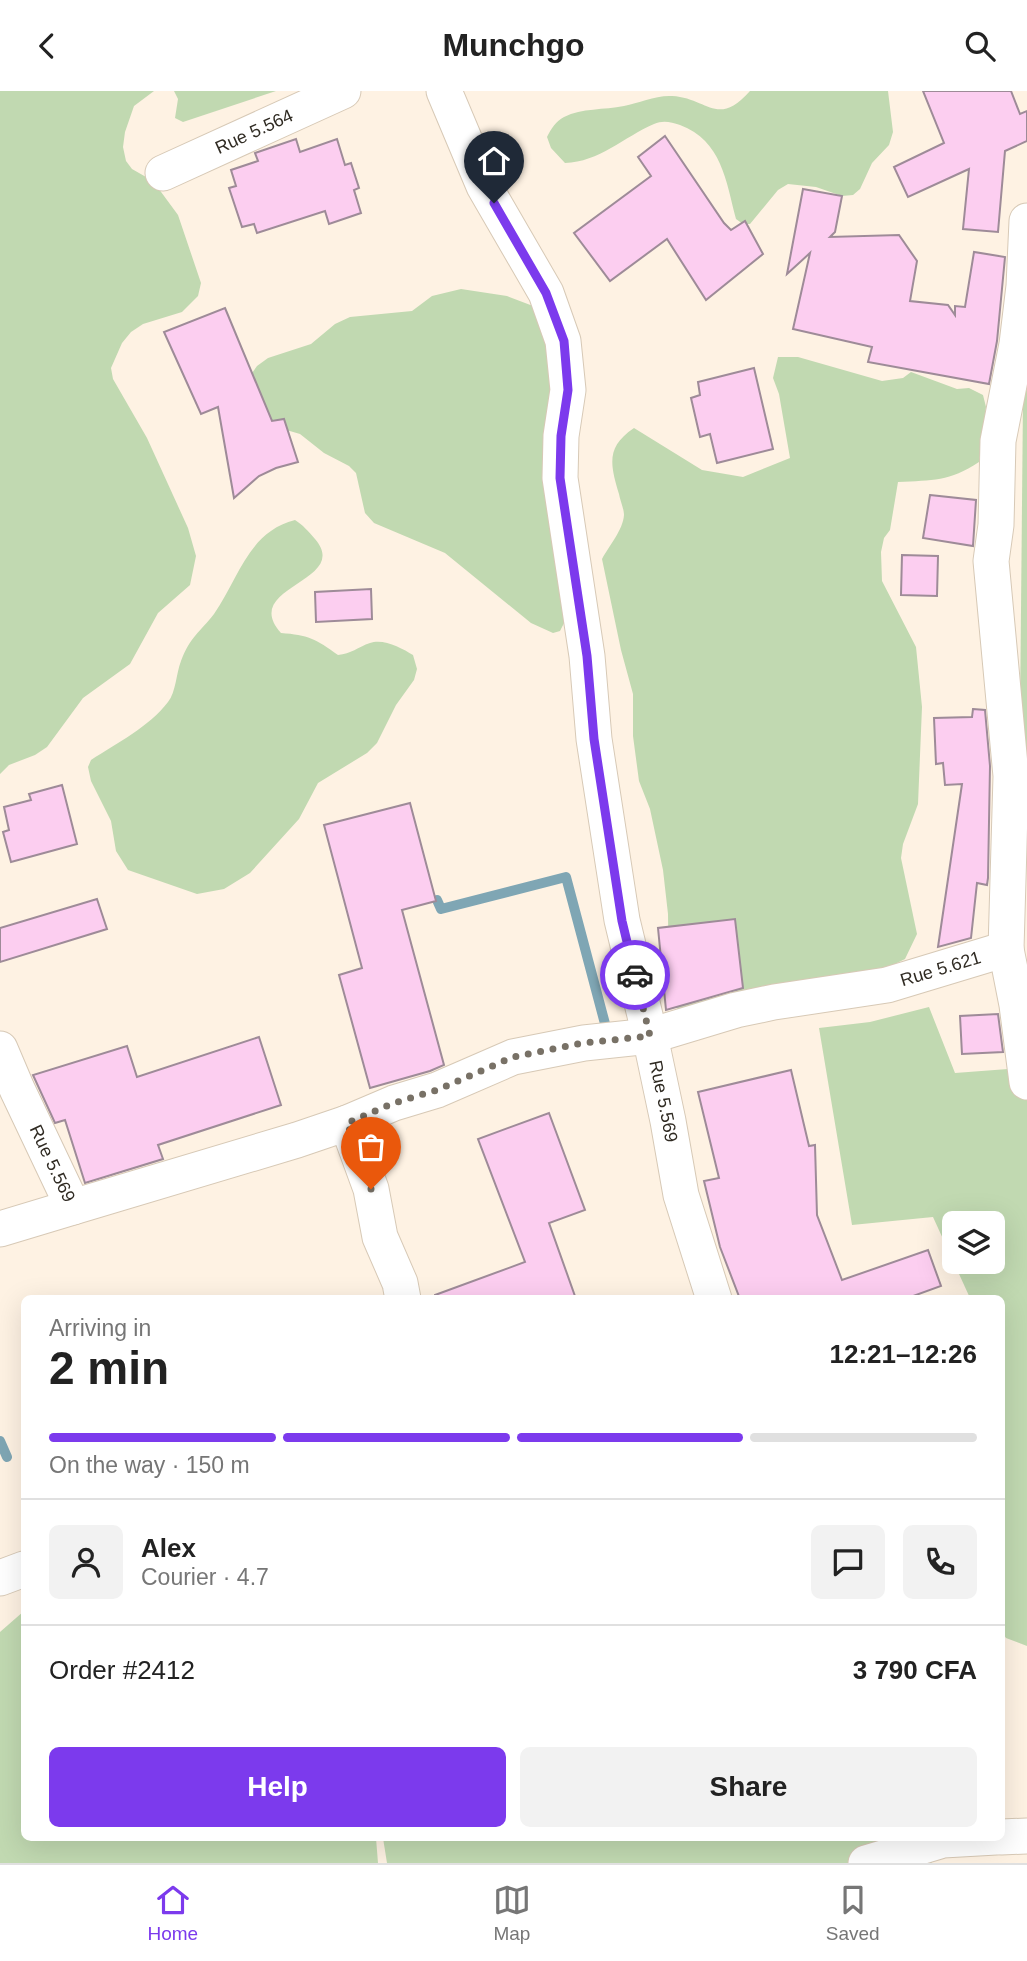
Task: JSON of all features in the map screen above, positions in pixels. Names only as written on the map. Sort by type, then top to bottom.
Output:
[{"type":"street","name":"Rue 5.564","points":[[163,173],[343,91]]},
{"type":"street","name":"Rue 5.569","points":[[444,91],[484,186],[546,293],[564,341],[568,390],[561,436],[560,478],[587,656],[594,739],[622,921],[650,1036],[681,1195],[713,1295]]},
{"type":"street","points":[[1027,221],[1024,286],[1017,344],[998,441],[996,525],[991,561],[1011,776],[1006,949],[1027,1081]]},
{"type":"street","name":"Rue 5.621","points":[[347,1123],[394,1103],[437,1090],[513,1057],[583,1043],[650,1036],[736,1010],[887,985],[1006,949]]},
{"type":"street","name":"Rue 5.569","points":[[0,1049],[73,1207],[347,1123]]},
{"type":"street","points":[[347,1123],[371,1189],[380,1237],[400,1283],[402,1295]]},
{"type":"street","points":[[0,1229],[73,1207]]},
{"type":"street","points":[[0,1578],[21,1570]]},
{"type":"street","points":[[1005,1837],[1027,1836]]},
{"type":"street","points":[[866,1863],[976,1841]]},
{"type":"green space","points":[[0,91],[154,91],[134,106],[125,132],[123,147],[126,161],[132,169],[153,181],[178,215],[201,283],[198,296],[182,312],[143,324],[131,332],[122,343],[111,368],[113,379],[147,438],[188,528],[196,556],[190,585],[158,613],[130,664],[83,698],[47,747],[9,765],[0,774]]},
{"type":"green space","points":[[174,91],[276,91],[183,122],[175,118],[178,99]]},
{"type":"green space","points":[[750,91],[888,91],[893,132],[889,145],[872,163],[860,189],[853,195],[842,196],[816,187],[788,184],[778,190],[750,224],[743,224],[736,219],[725,177],[714,152],[694,132],[680,125],[657,123],[600,154],[577,162],[565,163],[551,148],[547,137],[559,121],[578,112],[624,106],[666,96],[684,98],[712,108],[729,108]]},
{"type":"green space","points":[[461,289],[507,296],[533,306],[552,326],[566,619],[560,631],[553,633],[531,623],[445,553],[374,523],[365,513],[356,473],[349,466],[324,453],[300,434],[266,424],[250,376],[257,366],[268,358],[311,344],[335,324],[350,317],[412,311],[432,296]]},
{"type":"green space","points":[[778,357],[798,357],[882,381],[903,378],[911,372],[957,389],[969,388],[983,395],[986,407],[979,462],[949,477],[898,482],[890,530],[884,538],[881,552],[882,581],[916,647],[922,707],[918,804],[903,844],[901,858],[917,934],[905,959],[883,970],[694,1015],[671,1006],[669,999],[668,914],[663,870],[650,809],[639,781],[633,736],[633,694],[602,559],[618,532],[624,515],[612,465],[613,457],[619,442],[634,428],[702,470],[743,477],[790,458],[779,394],[773,378]]},
{"type":"green space","points":[[1027,389],[1027,846],[1020,716],[1023,399]]},
{"type":"green space","points":[[295,520],[315,539],[322,553],[319,565],[283,594],[274,605],[272,617],[281,633],[311,639],[338,655],[375,642],[392,645],[413,655],[417,669],[414,680],[396,705],[377,743],[367,753],[318,783],[299,819],[250,873],[224,889],[197,894],[128,870],[116,851],[111,821],[91,781],[88,767],[91,760],[142,727],[168,702],[188,646],[214,614],[246,558],[266,535]]},
{"type":"green space","points":[[929,1007],[955,1073],[1008,1069],[1027,1064],[1027,1646],[1005,1637],[1005,1295],[969,1295],[959,1274],[1005,1274],[1005,1211],[942,1211],[942,1237],[933,1217],[852,1225],[819,1028],[870,1022]]},
{"type":"green space","points":[[21,1614],[21,1841],[376,1841],[378,1863],[0,1863],[0,1632]]},
{"type":"green space","points":[[383,1841],[918,1841],[932,1863],[387,1863]]},
{"type":"building","points":[[923,91],[1011,91],[1020,114],[1027,111],[1027,141],[1005,151],[998,232],[963,229],[969,169],[908,197],[894,167],[944,143]]},
{"type":"building","points":[[665,136],[724,223],[731,230],[745,221],[763,254],[706,300],[667,239],[610,281],[574,233],[651,176],[638,157]]},
{"type":"building","points":[[296,139],[300,152],[337,139],[345,165],[351,163],[359,188],[354,190],[361,213],[329,224],[325,211],[257,233],[254,224],[242,227],[229,188],[236,186],[231,170],[258,161],[255,153]]},
{"type":"building","points":[[803,189],[842,196],[835,232],[830,237],[899,235],[917,261],[910,301],[948,305],[955,315],[955,306],[965,307],[974,252],[1005,257],[997,341],[989,384],[868,362],[872,347],[793,329],[810,253],[787,274]]},
{"type":"building","points":[[225,308],[272,421],[284,419],[298,462],[259,476],[234,498],[218,407],[201,414],[164,332]]},
{"type":"building","points":[[754,368],[773,449],[717,463],[710,434],[700,437],[691,398],[700,395],[698,382]]},
{"type":"building","points":[[930,495],[976,500],[973,546],[923,538]]},
{"type":"building","points":[[902,555],[938,556],[937,596],[901,595]]},
{"type":"building","points":[[371,589],[372,619],[316,622],[315,592]]},
{"type":"building","points":[[973,709],[985,710],[990,766],[987,885],[977,883],[971,938],[938,947],[962,784],[945,785],[943,763],[936,764],[934,718],[972,717]]},
{"type":"building","points":[[62,785],[77,844],[11,862],[3,832],[9,830],[4,807],[31,800],[29,794]]},
{"type":"building","points":[[410,803],[436,901],[402,910],[444,1065],[370,1088],[339,975],[362,968],[324,825]]},
{"type":"building","points":[[97,899],[107,929],[0,962],[0,928]]},
{"type":"building","points":[[735,919],[743,988],[666,1010],[658,928]]},
{"type":"building","points":[[998,1014],[1003,1052],[962,1054],[960,1016]]},
{"type":"building","points":[[259,1037],[281,1105],[158,1145],[163,1159],[85,1183],[65,1120],[55,1123],[33,1075],[127,1046],[137,1077]]},
{"type":"building","points":[[791,1070],[809,1146],[815,1145],[817,1215],[842,1280],[928,1250],[941,1286],[916,1295],[738,1295],[720,1247],[704,1181],[719,1178],[698,1092]]},
{"type":"building","points":[[549,1113],[585,1210],[549,1223],[575,1295],[435,1295],[525,1262],[478,1139]]},
{"type":"waterway","points":[[437,900],[441,909],[566,877],[608,1035]]},
{"type":"waterway","points":[[0,1441],[7,1457]]},
{"type":"way so far","points":[[371,1189],[347,1123],[394,1103],[437,1090],[513,1057],[583,1043],[650,1036],[635,975]]},
{"type":"route","points":[[494,203],[546,293],[564,341],[568,390],[561,436],[560,478],[587,656],[594,739],[622,921],[635,975]]}]
